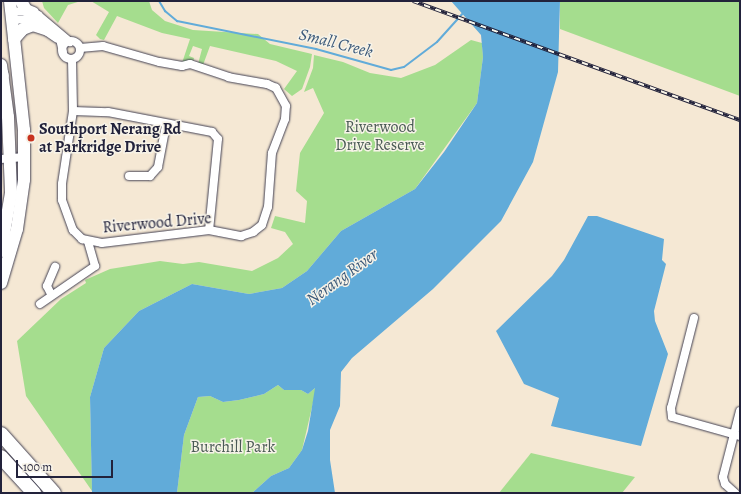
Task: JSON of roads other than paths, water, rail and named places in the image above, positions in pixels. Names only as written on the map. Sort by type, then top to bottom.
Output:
[{"type":"highway","points":[[1,434],[54,493]]},
{"type":"highway","points":[[1,457],[34,493]]},
{"type":"main road","points":[[21,1],[26,10],[33,13]]},
{"type":"main road","points":[[1,283],[20,216],[24,157],[14,39],[7,14]]},
{"type":"main road","points":[[14,39],[23,29],[33,25],[48,30],[58,37]]},
{"type":"main road","points":[[1,71],[6,158],[11,194],[1,251]]},
{"type":"street","points":[[33,13],[46,19],[70,42],[76,43],[80,48],[77,56],[72,59],[66,57],[58,37],[37,20],[7,14],[33,13]]},
{"type":"street","points":[[63,52],[64,45],[70,42]]},
{"type":"street","name":"Riverwood Drive","points":[[72,59],[73,111],[62,184],[62,200],[73,230],[88,241],[102,243],[209,230],[241,236],[253,232],[266,218],[272,153],[285,119],[286,106],[282,95],[267,84],[229,77],[190,64],[160,62],[100,46],[80,48]]},
{"type":"street","points":[[73,111],[108,112],[166,125],[174,123],[212,132],[218,139],[209,230]]},
{"type":"street","points":[[129,176],[150,176],[158,167],[166,125]]},
{"type":"street","points":[[6,158],[24,157]]},
{"type":"street","points":[[40,304],[51,294],[95,266],[88,241]]},
{"type":"street","points":[[51,294],[47,286],[55,268]]},
{"type":"street","points":[[694,318],[670,413],[675,420],[737,436]]},
{"type":"street","points":[[735,493],[725,484],[723,477],[737,436],[740,410]]},
{"type":"water","name":"Nerang River","points":[[451,1],[560,1],[558,72],[533,162],[501,221],[433,289],[352,358],[341,372],[340,406],[330,430],[330,460],[335,493],[252,493],[271,476],[289,468],[302,450],[308,431],[315,388],[308,394],[301,390],[284,390],[278,385],[264,394],[239,400],[223,402],[210,396],[198,397],[184,435],[177,493],[92,493],[90,397],[104,348],[139,311],[192,284],[249,294],[282,288],[307,271],[341,231],[415,189],[444,152],[477,103],[483,57],[481,35]]},
{"type":"water","points":[[588,216],[597,216],[664,239],[662,260],[666,264],[654,311],[655,321],[668,354],[641,446],[551,426],[559,398],[524,384],[496,331],[552,276],[564,260]]},
{"type":"waterway","name":"Small Creek","points":[[159,1],[165,11],[177,21],[316,49],[391,70],[404,67],[437,42],[463,13]]},
{"type":"railway","points":[[413,1],[740,120]]},
{"type":"place","name":"Southport Nerang Rd at Parkridge Drive","points":[[31,138]]},
{"type":"park label","name":"Riverwood Drive Reserve","points":[[380,136]]},
{"type":"park label","name":"Burchill Park","points":[[233,447]]}]
